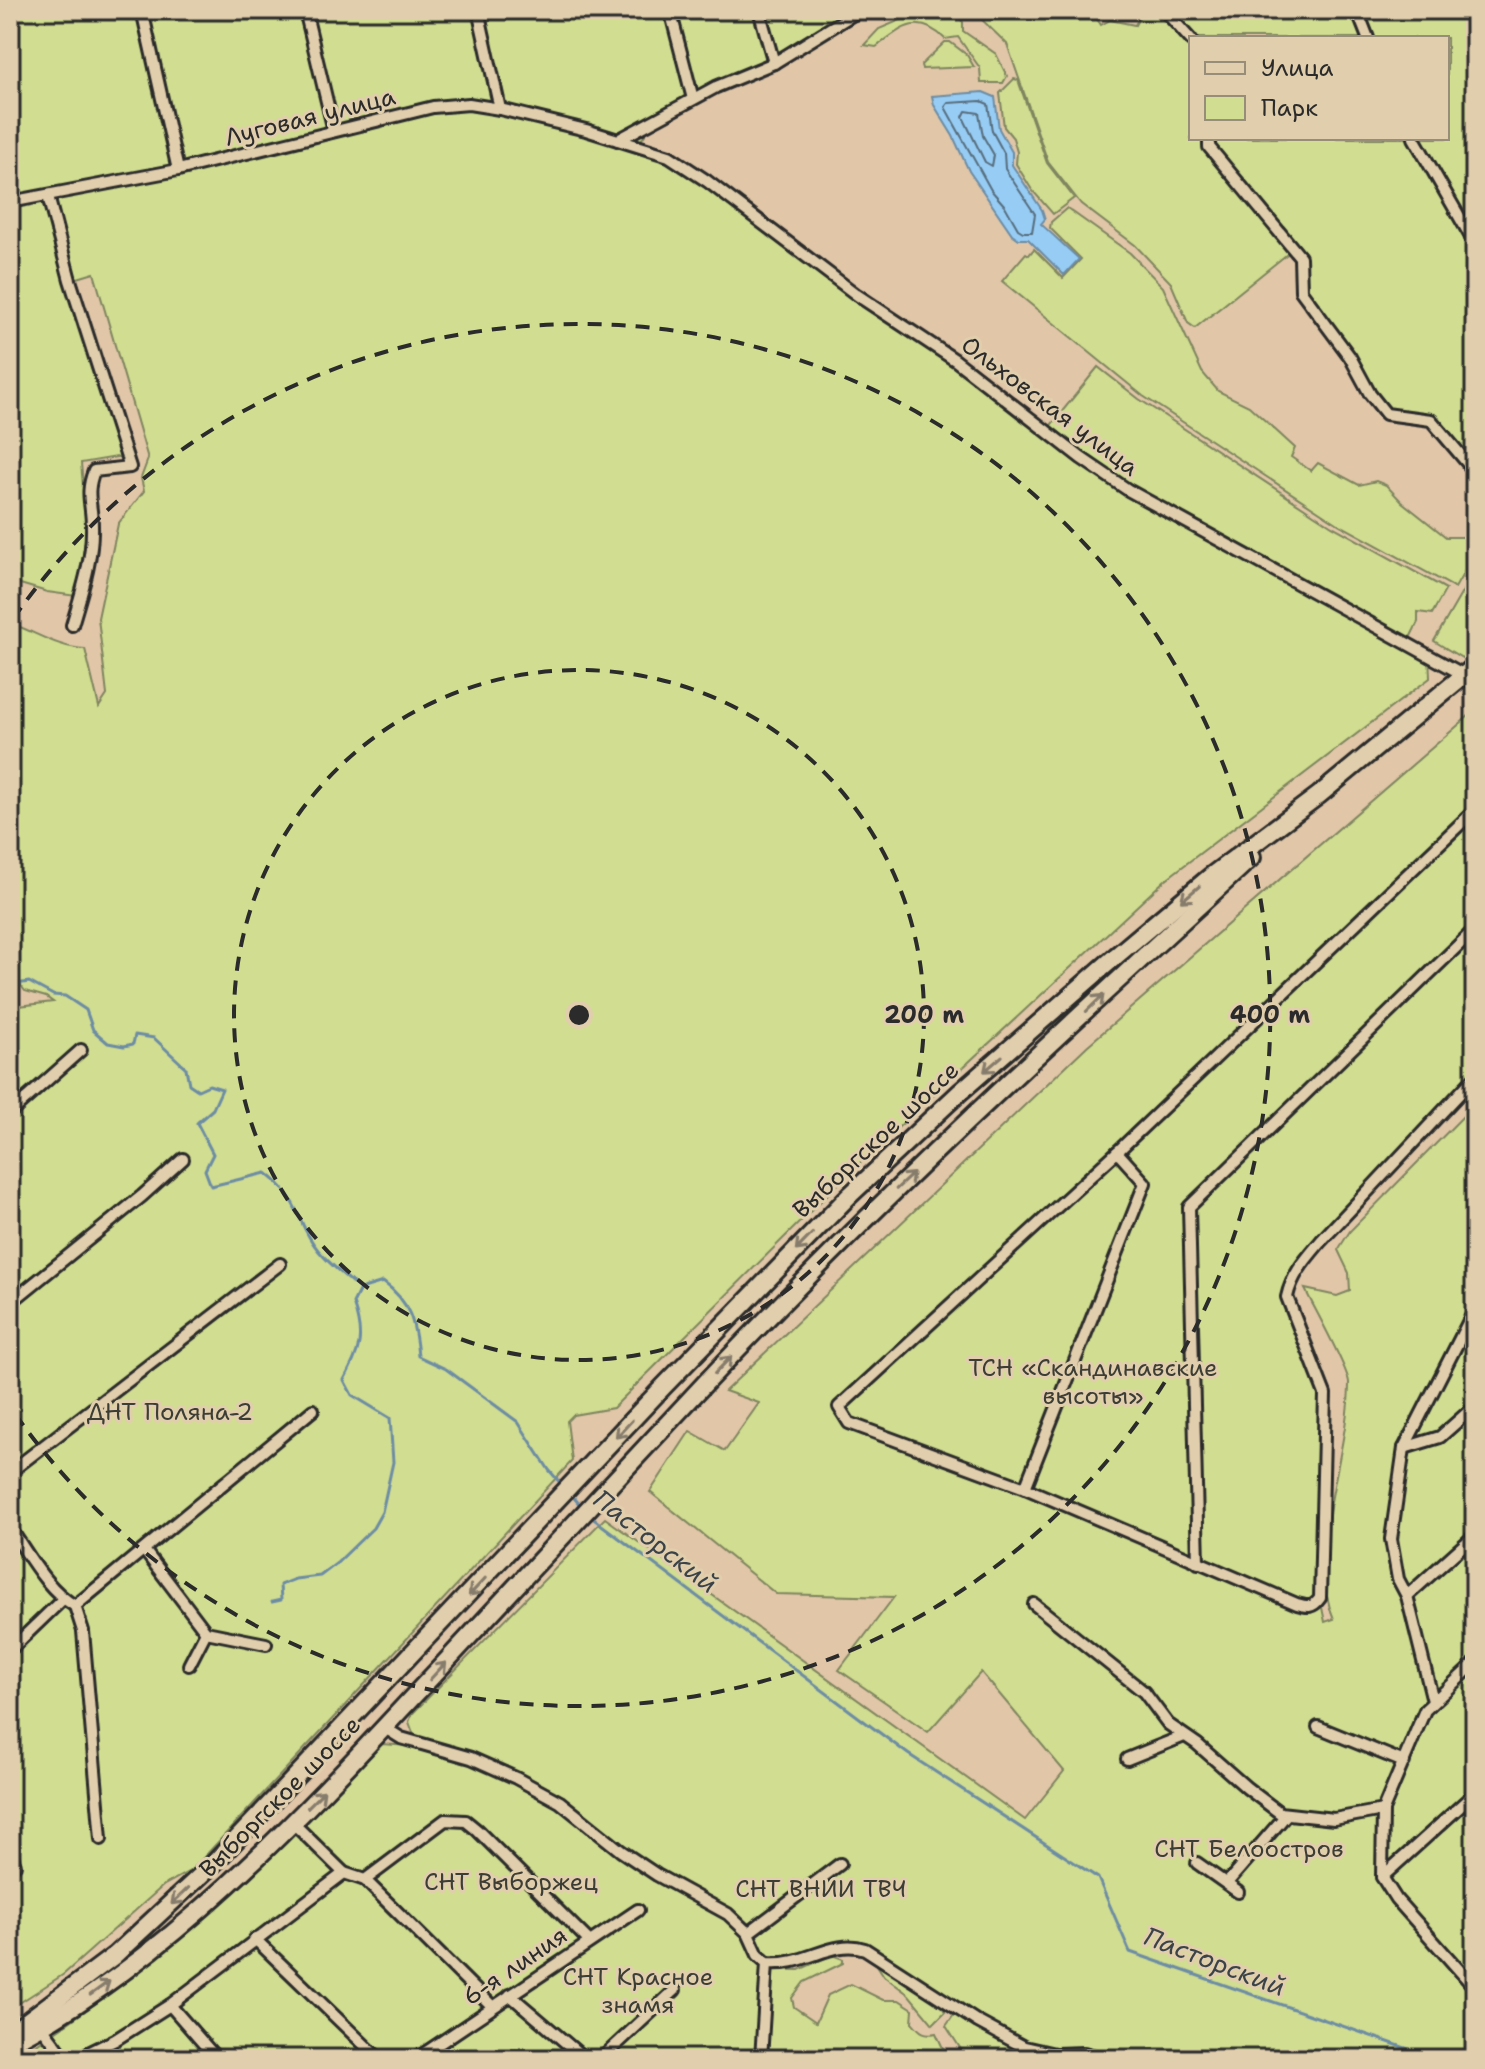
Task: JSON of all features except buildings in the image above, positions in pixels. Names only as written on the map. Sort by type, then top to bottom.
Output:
[{"type":"main road","name":"Выборгское шоссе","points":[[10,2034],[115,1955],[181,1895],[317,1757],[601,1453],[849,1196],[948,1104],[1211,876],[1471,674]]},
{"type":"main road","name":"Выборгское шоссе","points":[[10,2044],[42,2027],[163,1940],[241,1872],[385,1728],[866,1217],[1319,795]]},
{"type":"street","points":[[142,10],[178,170]]},
{"type":"street","points":[[305,10],[334,131]]},
{"type":"street","points":[[478,10],[500,109]]},
{"type":"street","points":[[670,10],[693,99]]},
{"type":"street","points":[[759,10],[774,63]]},
{"type":"street","points":[[618,140],[716,87],[774,63],[860,10]]},
{"type":"street","points":[[1164,10],[1189,38]]},
{"type":"street","points":[[1357,10],[1367,36]]},
{"type":"street","name":"Луговая улица","points":[[10,202],[178,170],[433,107],[469,104],[500,109],[618,140]]},
{"type":"street","name":"Ольховская улица","points":[[618,140],[669,156],[707,181],[803,256],[955,360],[1081,458],[1128,490],[1285,579],[1471,674]]},
{"type":"street","points":[[1209,140],[1209,147],[1300,257],[1301,291],[1350,357],[1370,394],[1386,414],[1431,420],[1475,472]]},
{"type":"street","points":[[1415,140],[1475,244]]},
{"type":"street","points":[[48,196],[70,280],[130,467],[94,471],[89,484],[93,527],[87,572],[72,625]]},
{"type":"street","points":[[1475,810],[1117,1152],[839,1407],[849,1423],[1025,1488],[1308,1607],[1315,1604],[1320,1598],[1325,1394],[1287,1297],[1290,1284],[1321,1241],[1475,1077]]},
{"type":"street","points":[[1198,1563],[1189,1207],[1475,929]]},
{"type":"street","points":[[10,1113],[81,1050]]},
{"type":"street","points":[[1025,1488],[1145,1183],[1117,1152]]},
{"type":"street","points":[[10,1303],[183,1159]]},
{"type":"street","points":[[10,1472],[280,1264]]},
{"type":"street","points":[[1433,1701],[1407,1596],[1398,1579],[1391,1539],[1404,1448],[1475,1309]]},
{"type":"street","points":[[1404,1448],[1440,1437],[1475,1406]]},
{"type":"street","points":[[75,1606],[313,1410]]},
{"type":"street","points":[[10,1528],[63,1599],[75,1606],[83,1631],[101,1839]]},
{"type":"street","points":[[1407,1596],[1475,1535]]},
{"type":"street","points":[[144,1550],[206,1632],[266,1644]]},
{"type":"street","points":[[10,1650],[63,1599]]},
{"type":"street","points":[[1034,1604],[1144,1692],[1168,1724],[1280,1813],[1334,1819],[1383,1810]]},
{"type":"street","points":[[189,1665],[206,1632]]},
{"type":"street","points":[[1473,1982],[1396,1899],[1382,1877],[1383,1810],[1425,1710],[1475,1663]]},
{"type":"street","points":[[1318,1727],[1404,1762]]},
{"type":"street","points":[[385,1728],[401,1738],[471,1758],[538,1790],[575,1813],[668,1883],[719,1908],[748,1933],[758,1955],[767,1963],[791,1963],[841,1946],[858,1947],[1024,2047],[1055,2054],[1084,2053],[1106,2059]]},
{"type":"street","points":[[1127,1759],[1184,1736]]},
{"type":"street","points":[[1382,1877],[1475,1793]]},
{"type":"street","points":[[1227,1883],[1287,1814]]},
{"type":"street","points":[[365,1880],[445,1820],[466,1821],[589,1941]]},
{"type":"street","points":[[292,1822],[344,1873],[365,1880],[492,2006]]},
{"type":"street","points":[[10,1851],[15,1865]]},
{"type":"street","points":[[1197,1863],[1238,1892]]},
{"type":"street","points":[[748,1933],[840,1864]]},
{"type":"street","points":[[76,2059],[115,2040],[170,2005],[344,1873]]},
{"type":"street","name":"6-я линия","points":[[416,2059],[638,1910]]},
{"type":"street","points":[[255,1939],[379,2059]]},
{"type":"street","points":[[761,2059],[767,1963]]},
{"type":"street","points":[[601,2059],[675,1990]]},
{"type":"street","points":[[510,1995],[585,2059]]},
{"type":"street","points":[[170,2005],[217,2059]]},
{"type":"street","points":[[42,2027],[66,2059]]},
{"type":"green space","name":"ДНТ Поляна-2","points":[[10,10],[860,10],[771,64],[656,119],[637,146],[659,152],[1048,429],[1098,367],[1139,399],[1332,526],[1446,589],[1432,614],[1418,612],[1418,622],[1408,642],[1429,654],[1430,678],[1165,880],[847,1175],[613,1408],[573,1415],[567,1421],[572,1461],[192,1870],[164,1885],[64,1974],[10,2009],[10,1007],[53,1002],[25,991],[10,971],[10,623],[56,643],[85,649],[99,707],[107,695],[98,618],[118,524],[144,491],[141,478],[148,459],[94,273],[71,280],[123,456],[81,463],[87,531],[76,596],[47,592],[10,581]]},
{"type":"green space","points":[[924,10],[953,10],[963,22],[963,31],[996,54],[1007,76],[1003,83],[981,83],[980,68],[958,37],[945,39],[926,26],[902,29],[876,47],[864,45],[879,29]]},
{"type":"green space","points":[[972,10],[1091,10],[1101,25],[1110,20],[1135,25],[1142,12],[1160,16],[1162,10],[1475,10],[1475,472],[1431,420],[1386,414],[1301,291],[1302,261],[1291,251],[1195,328],[1188,323],[1171,283],[1135,245],[1081,204],[1048,162],[1007,44]]},
{"type":"green space","points":[[945,42],[950,42],[967,55],[974,67],[922,69],[921,65]]},
{"type":"green space","points":[[1014,79],[1018,80],[1047,163],[1074,198],[1053,214],[1032,190],[1016,164],[1013,138],[1004,127],[1000,93]]},
{"type":"green space","points":[[1067,208],[1130,253],[1163,287],[1202,372],[1218,391],[1249,406],[1295,448],[1291,457],[1311,471],[1318,463],[1359,485],[1376,481],[1386,485],[1446,537],[1463,537],[1475,526],[1475,553],[1455,588],[1340,525],[1143,396],[1002,281],[1026,253],[1029,255],[1034,249],[1063,278],[1081,259],[1050,228],[1051,222]]},
{"type":"green space","points":[[1475,570],[1475,617],[1467,628],[1475,633],[1475,646],[1462,658],[1434,641]]},
{"type":"green space","points":[[1475,714],[1475,1078],[1321,1241],[1287,1297],[1325,1394],[1320,1598],[1325,1622],[1334,1619],[1326,1593],[1324,1564],[1349,1383],[1305,1289],[1337,1296],[1350,1291],[1349,1273],[1338,1250],[1350,1231],[1475,1104],[1475,2059],[973,2059],[962,2051],[946,2026],[958,2009],[860,1947],[777,1964],[770,1969],[799,1970],[832,1955],[843,1959],[843,1963],[804,1982],[792,1998],[794,2007],[816,2022],[828,1995],[851,1984],[883,2000],[899,2000],[913,2009],[912,2022],[920,2030],[928,2034],[936,2033],[948,2059],[13,2059],[113,1990],[208,1914],[297,1832],[381,1744],[410,1746],[415,1738],[409,1722],[412,1714],[605,1518],[1025,1820],[1064,1771],[981,1672],[928,1732],[839,1670],[894,1597],[776,1594],[650,1492],[690,1431],[725,1451],[759,1403],[725,1391],[1087,1046],[1470,715]]},
{"type":"green space","points":[[875,1962],[947,2005],[943,2008],[945,2012],[933,2024],[909,1995],[884,1976]]},
{"type":"water","points":[[983,92],[995,97],[999,129],[1012,152],[1012,165],[1042,210],[1045,219],[1041,224],[1079,259],[1064,275],[1028,239],[1019,239],[1012,234],[969,171],[932,96]]},
{"type":"waterway","name":"Пасторский","points":[[10,985],[29,982],[53,995],[65,996],[86,1010],[93,1030],[108,1043],[133,1044],[135,1035],[154,1038],[186,1068],[189,1084],[198,1090],[209,1085],[222,1089],[213,1109],[197,1123],[213,1154],[205,1170],[211,1186],[266,1173],[277,1182],[292,1201],[311,1240],[338,1271],[360,1289],[383,1282],[392,1290],[410,1314],[418,1356],[446,1369],[518,1422],[562,1485]]},
{"type":"waterway","points":[[272,1602],[281,1600],[280,1585],[295,1579],[320,1576],[337,1563],[373,1528],[382,1512],[393,1462],[390,1418],[352,1395],[344,1380],[359,1343],[359,1325],[353,1303],[360,1289]]},
{"type":"waterway","name":"Пасторский","points":[[570,1493],[581,1506]]},
{"type":"waterway","name":"Пасторский","points":[[591,1517],[908,1754],[1098,1878],[1130,1952],[1437,2059]]},
{"type":"park label","name":"ТСН «Скандинавские высоты»","points":[[1093,1382]]},
{"type":"park label","name":"СНТ Белоостров","points":[[1249,1849]]},
{"type":"park label","name":"СНТ Выборжец","points":[[511,1882]]},
{"type":"park label","name":"СНТ ВНИИ ТВЧ","points":[[821,1889]]},
{"type":"park label","name":"СНТ Красное знамя","points":[[638,1991]]}]
